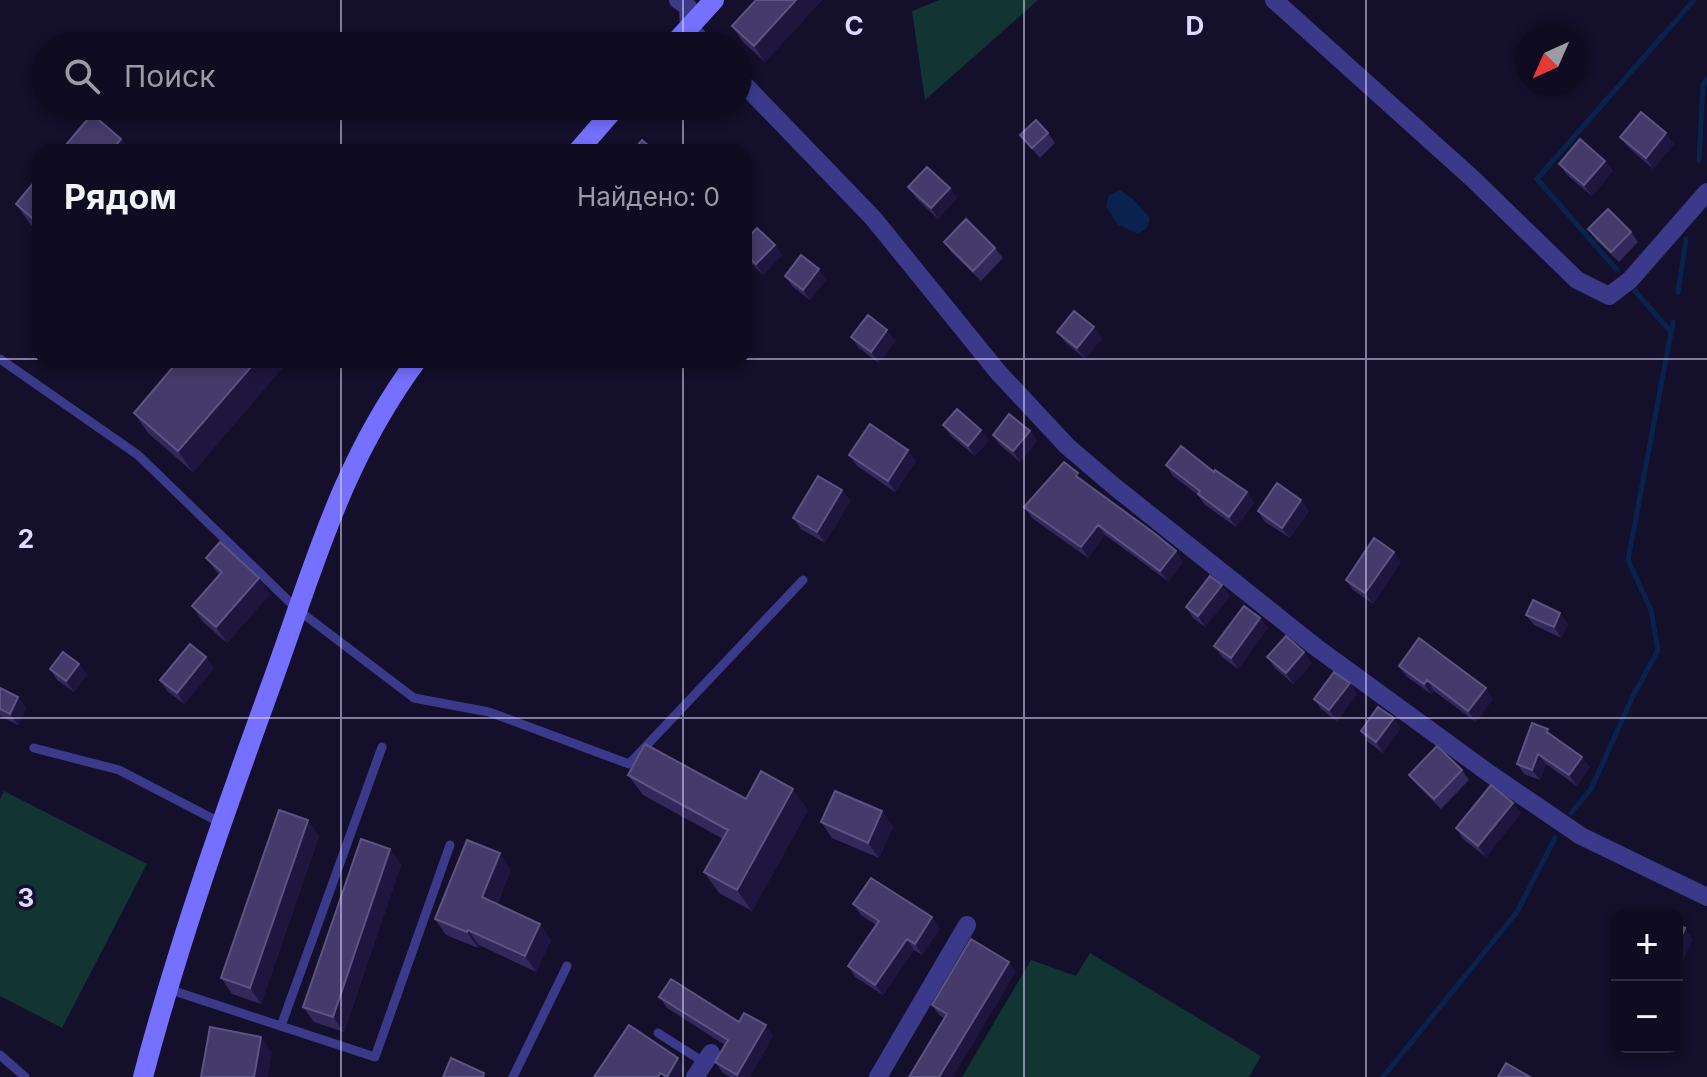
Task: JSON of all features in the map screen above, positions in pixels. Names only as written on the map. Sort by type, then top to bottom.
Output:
[{"type":"street","points":[[678,0],[688,7],[689,28],[693,32]]},
{"type":"street","points":[[685,32],[714,0]]},
{"type":"street","points":[[1274,0],[1473,179],[1577,280],[1609,296],[1630,280],[1707,192]]},
{"type":"street","points":[[752,93],[873,218],[998,372],[1067,446],[1115,487],[1317,648],[1490,774],[1581,836],[1707,897]]},
{"type":"street","points":[[584,144],[605,120]]},
{"type":"street","points":[[143,1077],[221,823],[329,520],[354,462],[384,408],[412,368]]},
{"type":"street","points":[[878,1077],[967,925]]},
{"type":"lane","points":[[0,359],[138,455],[298,610],[414,698],[489,712],[629,764],[803,580]]},
{"type":"lane","points":[[281,1026],[382,747]]},
{"type":"lane","points":[[34,748],[119,770],[221,823]]},
{"type":"lane","points":[[168,989],[375,1057],[450,845]]},
{"type":"lane","points":[[513,1077],[567,966]]},
{"type":"lane","points":[[658,1033],[704,1064]]},
{"type":"lane","points":[[0,1055],[25,1077]]},
{"type":"green space","points":[[939,0],[1038,0],[925,100],[912,11]]},
{"type":"green space","points":[[4,791],[147,864],[62,1028],[0,996],[0,799]]},
{"type":"green space","points":[[1090,953],[1261,1056],[1249,1077],[962,1077],[1031,960],[1076,976]]},
{"type":"water","points":[[1120,190],[1150,218],[1147,228],[1138,234],[1117,224],[1106,206],[1109,195]]},
{"type":"building","points":[[756,0],[796,0],[754,46],[752,32],[739,32],[732,26]]},
{"type":"building","points":[[1641,112],[1666,133],[1646,158],[1620,137]]},
{"type":"building","points":[[87,120],[99,120],[121,139],[117,144],[67,144]]},
{"type":"building","points":[[1036,120],[1048,133],[1032,148],[1020,135]]},
{"type":"building","points":[[1580,139],[1605,161],[1584,185],[1559,164]]},
{"type":"building","points":[[927,167],[950,188],[931,208],[908,187]]},
{"type":"building","points":[[32,185],[32,218],[16,204]]},
{"type":"building","points":[[1608,209],[1631,232],[1611,252],[1588,229]]},
{"type":"building","points":[[966,219],[995,248],[973,271],[944,242]]},
{"type":"building","points":[[757,228],[775,245],[756,264],[752,260],[752,233]]},
{"type":"building","points":[[801,255],[819,269],[803,290],[785,276]]},
{"type":"building","points":[[1074,311],[1094,327],[1077,348],[1057,332]]},
{"type":"building","points":[[868,315],[887,330],[871,352],[851,337]]},
{"type":"building","points":[[172,368],[250,368],[178,451],[134,413]]},
{"type":"building","points":[[957,409],[981,430],[968,446],[943,425]]},
{"type":"building","points":[[1009,414],[1030,431],[1013,451],[993,435]]},
{"type":"building","points":[[870,424],[908,450],[888,481],[849,455]]},
{"type":"building","points":[[1181,446],[1214,472],[1247,492],[1229,517],[1166,465]]},
{"type":"building","points":[[1064,462],[1078,473],[1076,476],[1176,551],[1160,571],[1098,525],[1081,547],[1024,507]]},
{"type":"building","points":[[818,476],[842,490],[817,532],[793,518]]},
{"type":"building","points":[[1277,483],[1301,500],[1282,528],[1258,511]]},
{"type":"building","points":[[1374,538],[1394,552],[1365,593],[1346,580]]},
{"type":"building","points":[[220,542],[259,578],[216,627],[192,606],[222,572],[206,558]]},
{"type":"building","points":[[1210,576],[1222,585],[1198,616],[1186,607]]},
{"type":"building","points":[[1533,600],[1560,613],[1554,627],[1526,615]]},
{"type":"building","points":[[1244,606],[1260,618],[1231,658],[1214,646]]},
{"type":"building","points":[[1286,636],[1304,652],[1286,673],[1267,657]]},
{"type":"building","points":[[1419,638],[1486,688],[1468,711],[1427,680],[1424,684],[1399,666]]},
{"type":"building","points":[[190,644],[206,657],[177,693],[160,680]]},
{"type":"building","points":[[63,652],[79,664],[66,681],[50,669]]},
{"type":"building","points":[[1334,672],[1350,683],[1329,710],[1314,699]]},
{"type":"building","points":[[0,688],[18,697],[10,714],[0,709]]},
{"type":"building","points":[[1378,707],[1394,718],[1376,742],[1361,731]]},
{"type":"building","points":[[1532,723],[1548,729],[1547,732],[1582,757],[1569,775],[1538,754],[1532,770],[1517,764]]},
{"type":"building","points":[[645,744],[746,799],[761,771],[793,789],[737,890],[704,872],[728,830],[628,775]]},
{"type":"building","points":[[1437,746],[1462,770],[1434,799],[1409,775]]},
{"type":"building","points":[[1491,785],[1513,803],[1478,846],[1456,828]]},
{"type":"building","points":[[835,791],[882,811],[868,843],[821,822]]},
{"type":"building","points":[[279,810],[308,820],[250,988],[221,978]]},
{"type":"building","points":[[361,839],[390,849],[333,1017],[303,1007]]},
{"type":"building","points":[[467,840],[500,853],[482,897],[540,924],[525,956],[435,919]]},
{"type":"building","points":[[871,878],[932,917],[915,944],[907,939],[875,985],[848,966],[879,921],[853,904]]},
{"type":"building","points":[[971,939],[1009,962],[939,1077],[909,1077],[947,1014],[932,1005]]},
{"type":"building","points":[[671,979],[739,1022],[744,1013],[766,1025],[737,1075],[715,1062],[728,1040],[659,997]]},
{"type":"building","points":[[629,1025],[678,1058],[667,1077],[660,1073],[658,1077],[594,1077]]},
{"type":"building","points":[[210,1027],[261,1037],[254,1077],[201,1077]]},
{"type":"building","points":[[451,1058],[484,1073],[483,1077],[443,1077]]},
{"type":"building","points":[[1506,1063],[1530,1077],[1498,1077]]},
{"type":"waterway","points":[[1617,270],[1537,179],[1694,0]]},
{"type":"waterway","points":[[1699,161],[1703,85],[1707,79]]},
{"type":"waterway","points":[[1678,292],[1686,239]]},
{"type":"waterway","points":[[1635,291],[1671,332]]},
{"type":"waterway","points":[[1571,813],[1591,789],[1632,698],[1658,650],[1651,610],[1628,560],[1673,322]]},
{"type":"waterway","points":[[1383,1077],[1517,912],[1555,838]]}]
